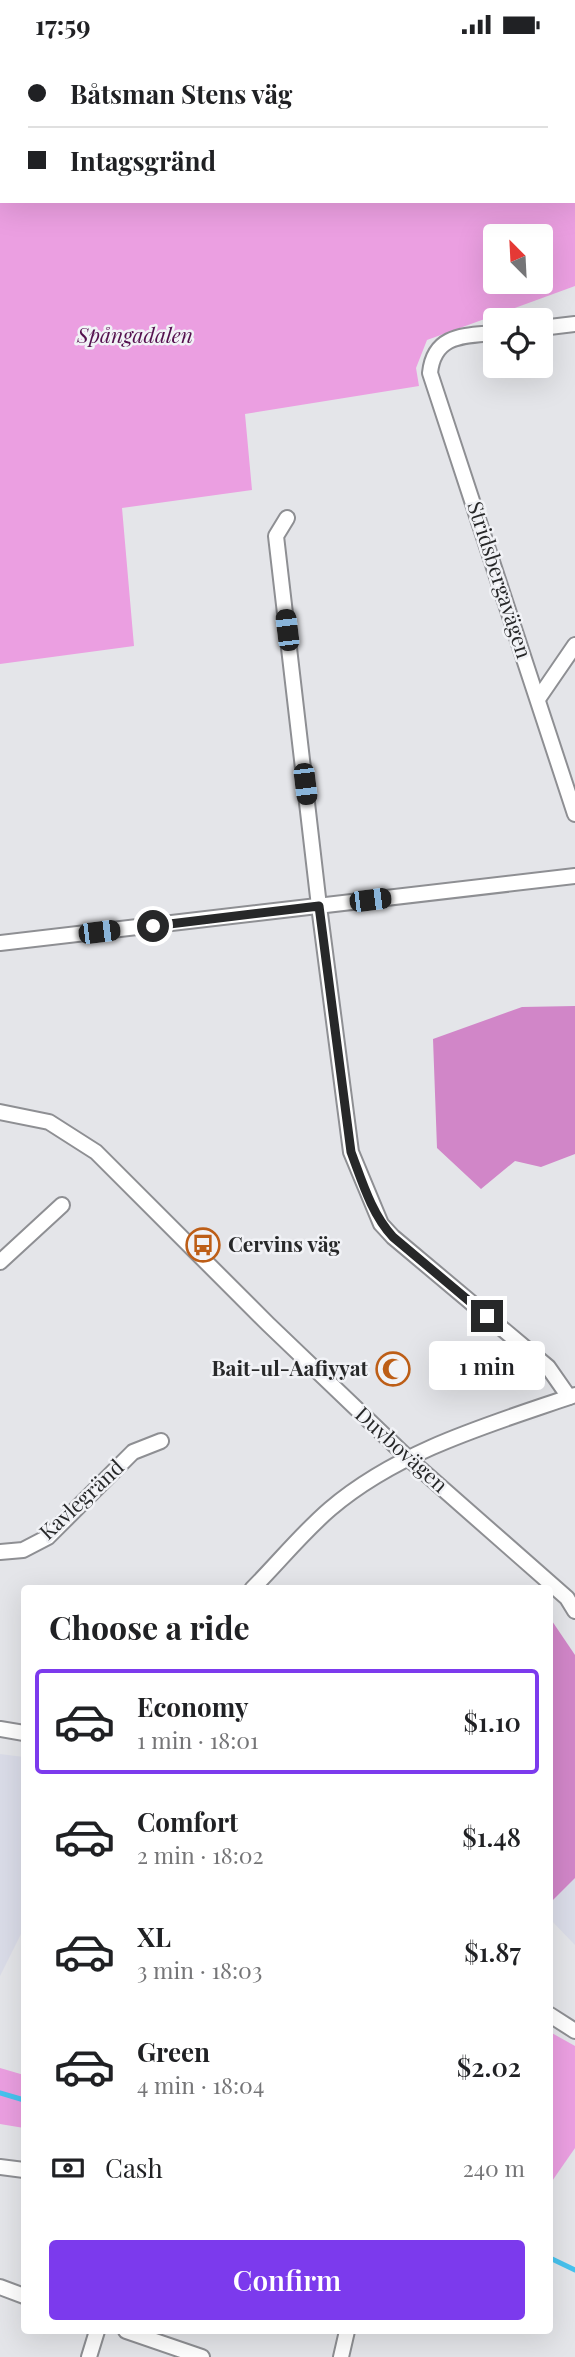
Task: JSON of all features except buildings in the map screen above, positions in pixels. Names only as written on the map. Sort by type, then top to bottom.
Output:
[{"type":"street","points":[[553,327],[575,324]]},
{"type":"street","name":"Stridsbergavägen","points":[[483,335],[449,340],[431,359],[430,373],[575,814]]},
{"type":"street","points":[[256,1585],[330,1509],[370,1480],[450,1439],[572,1396],[548,1367],[381,1224],[351,1152],[276,537],[287,518]]},
{"type":"street","points":[[538,699],[575,645]]},
{"type":"street","points":[[0,943],[575,876]]},
{"type":"street","name":"Duvbovägen","points":[[0,1112],[49,1122],[96,1152],[268,1324],[409,1459],[552,1585]]},
{"type":"street","points":[[0,1262],[62,1205]]},
{"type":"street","name":"Kavlegränd","points":[[0,1552],[23,1550],[48,1537],[133,1452],[161,1441]]},
{"type":"street","name":"Duvbovägen","points":[[553,1586],[567,1598],[575,1611]]},
{"type":"street","points":[[0,1728],[21,1732]]},
{"type":"street","points":[[553,2017],[575,2031]]},
{"type":"street","points":[[0,2167],[21,2170]]},
{"type":"street","points":[[0,2287],[21,2295]]},
{"type":"street","points":[[89,2357],[96,2334]]},
{"type":"street","points":[[136,2334],[202,2357]]},
{"type":"street","points":[[341,2357],[346,2334]]},
{"type":"shaded area","points":[[575,1006],[575,1154],[541,1167],[515,1161],[481,1189],[437,1148],[433,1039],[522,1007]]},
{"type":"shaded area","points":[[553,1622],[575,1655],[575,1878],[553,1900]]},
{"type":"shaded area","points":[[0,1754],[21,1757],[21,1934],[0,1976]]},
{"type":"shaded area","points":[[575,1878],[575,1945],[553,1922],[553,1900]]},
{"type":"green space","name":"Spångadalen","points":[[0,203],[575,203],[575,286],[515,308],[483,308],[483,320],[427,340],[416,368],[419,386],[245,414],[252,490],[122,508],[134,646],[0,664]]},
{"type":"green space","points":[[553,2034],[575,2046],[575,2148],[553,2180]]},
{"type":"green space","points":[[0,2068],[21,2074],[21,2128],[0,2124]]},
{"type":"waterway","points":[[0,2093],[21,2099]]},
{"type":"waterway","points":[[553,2259],[575,2270]]},
{"type":"place","name":"Cervins väg","points":[[203,1245]]},
{"type":"place","name":"Bait-ul-Aafiyyat","points":[[393,1369]]},
{"type":"route","points":[[153,926],[319,906],[344,1110],[351,1152],[365,1190],[381,1224],[393,1237],[487,1316]]}]
